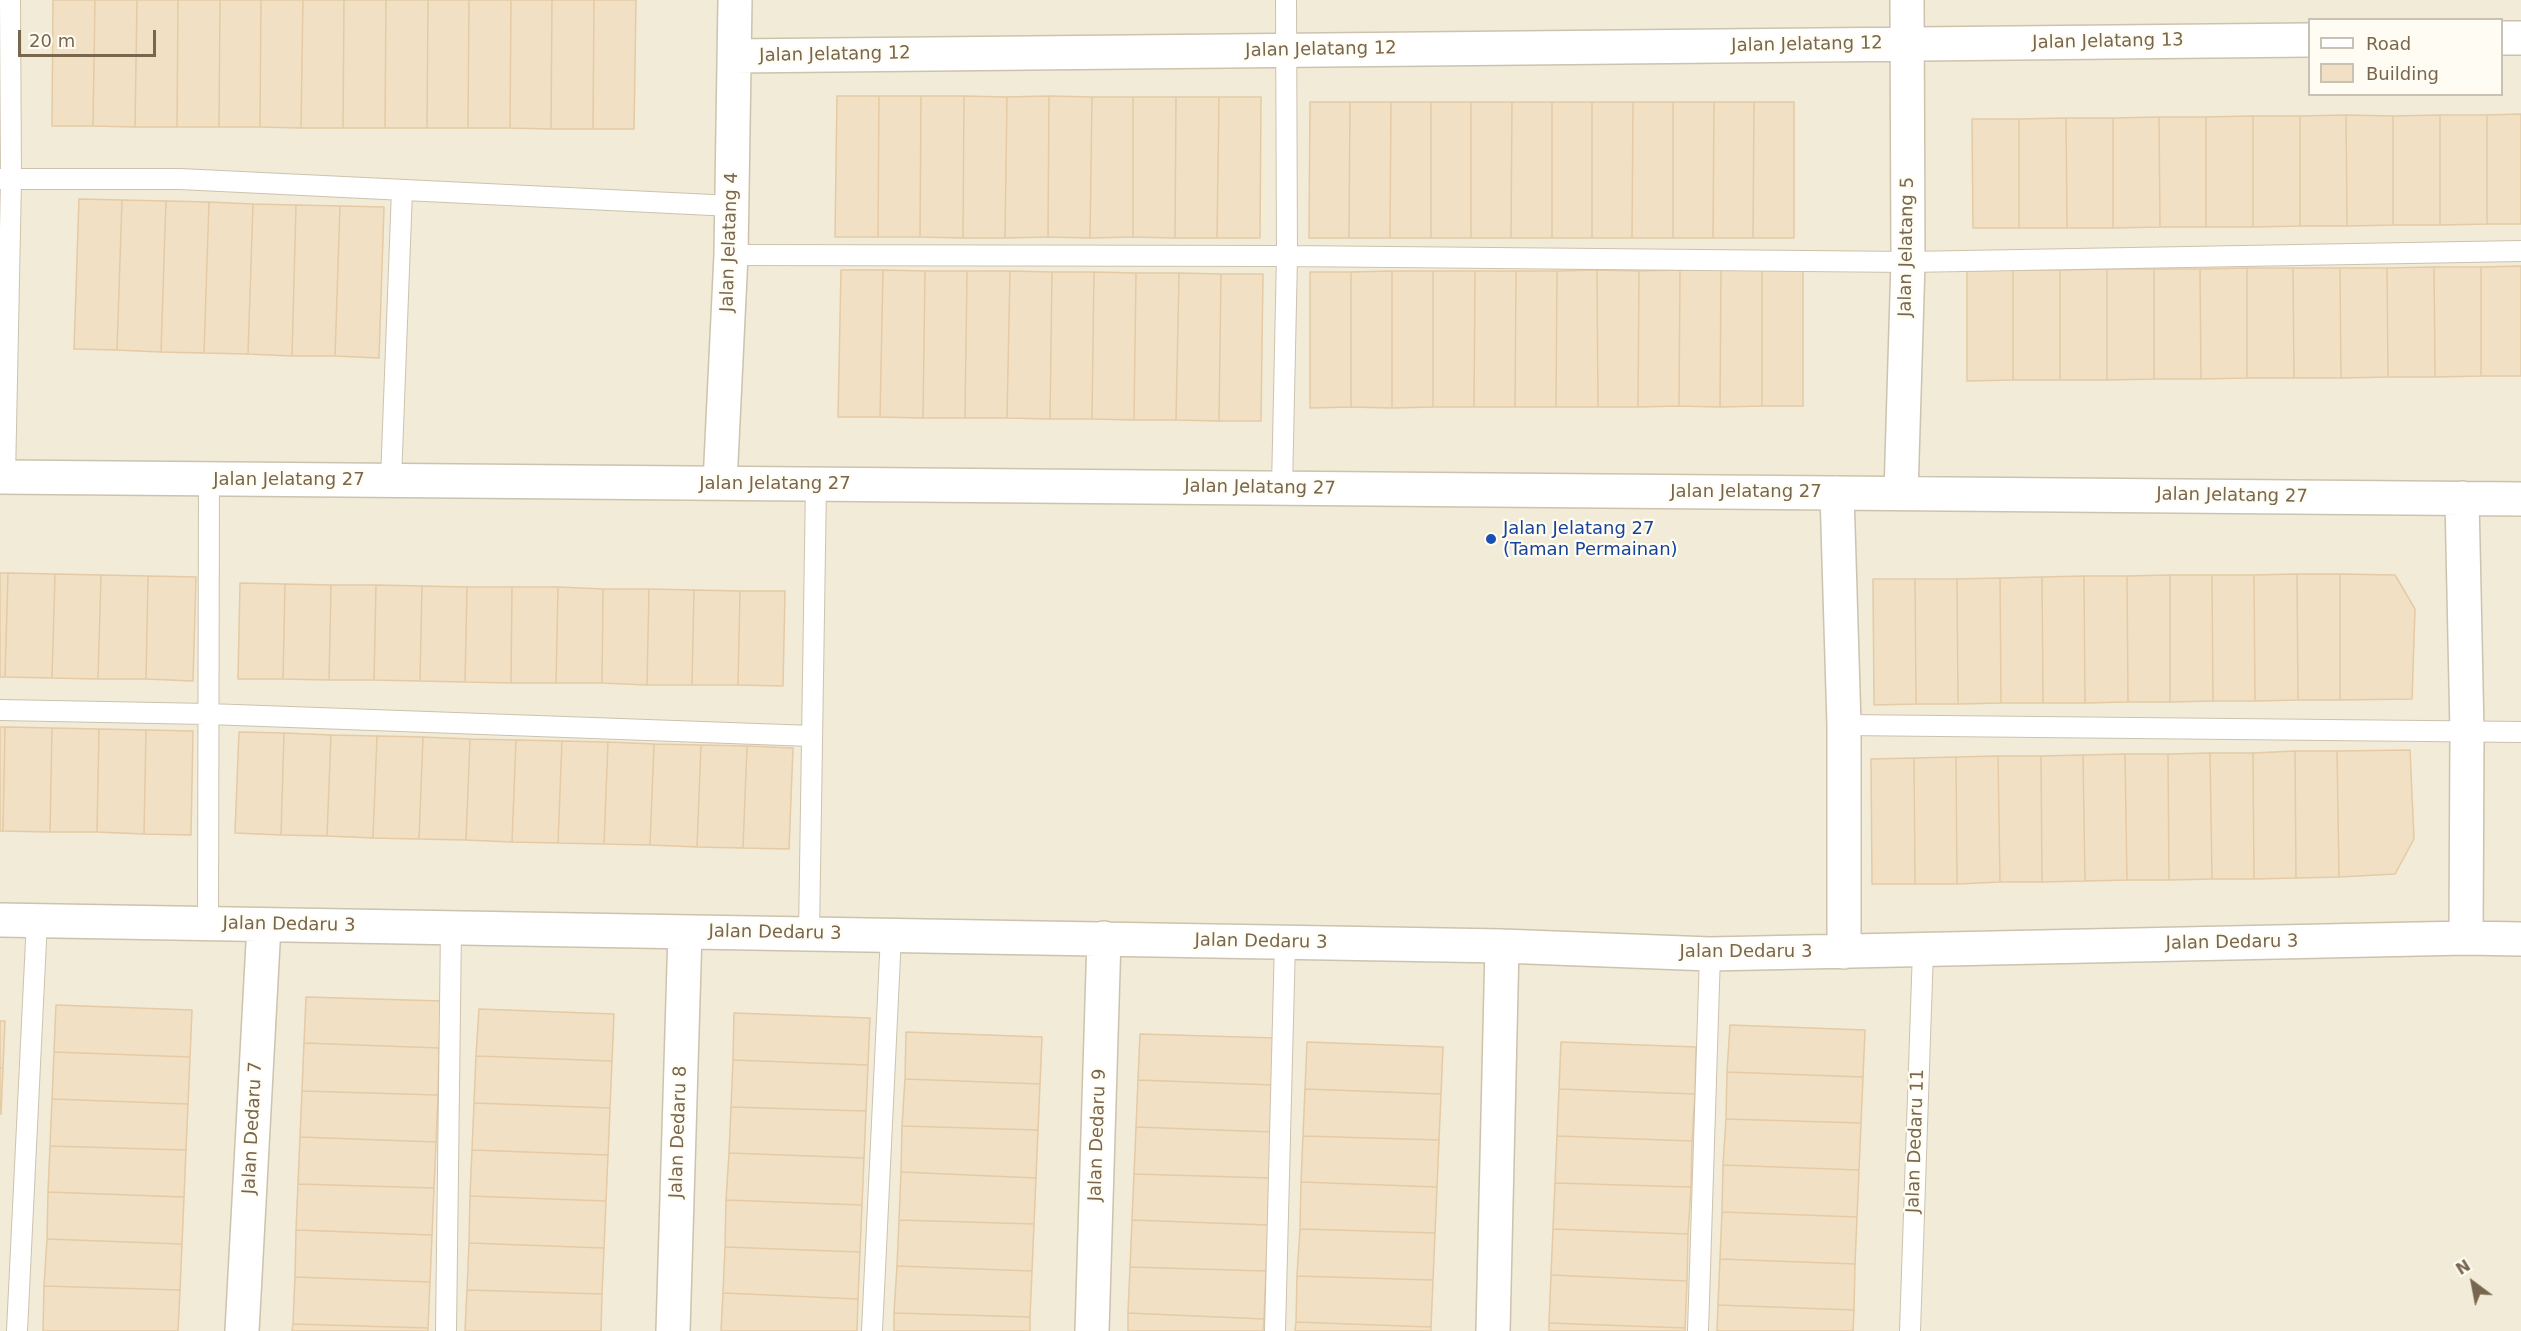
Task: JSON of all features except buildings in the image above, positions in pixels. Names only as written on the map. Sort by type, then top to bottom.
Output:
[{"type":"street","name":"Jalan Jelatang 4","points":[[720,483],[731,255],[735,0]]},
{"type":"street","name":"Jalan Jelatang 5","points":[[1901,493],[1908,262],[1907,0]]},
{"type":"street","points":[[2503,38],[2521,38]]},
{"type":"street","name":"Jalan Jelatang 13","points":[[1907,44],[2308,40]]},
{"type":"street","name":"Jalan Jelatang 12","points":[[734,56],[1907,44]]},
{"type":"street","name":"Jalan Jelatang 27","points":[[2,477],[2521,499]]},
{"type":"street","points":[[1837,493],[1844,725],[1844,952]]},
{"type":"street","points":[[2462,498],[2467,732],[2466,938]]},
{"type":"street","name":"Jalan Dedaru 3","points":[[0,920],[1104,938],[1502,946],[1710,954],[2466,938],[2521,939]]},
{"type":"street","name":"Jalan Dedaru 7","points":[[242,1331],[264,925]]},
{"type":"street","name":"Jalan Dedaru 8","points":[[673,1331],[686,932]]},
{"type":"street","name":"Jalan Dedaru 9","points":[[1092,1331],[1104,938]]},
{"type":"street","points":[[1492,1331],[1502,946]]},
{"type":"lane","points":[[2,477],[5,179],[10,0]]},
{"type":"lane","points":[[1282,488],[1287,256],[1286,0]]},
{"type":"lane","points":[[5,179],[180,179],[732,206]]},
{"type":"lane","points":[[391,480],[402,190]]},
{"type":"lane","points":[[731,255],[1287,256],[1908,262],[2521,251]]},
{"type":"lane","points":[[208,923],[209,479]]},
{"type":"lane","points":[[809,934],[816,484]]},
{"type":"lane","points":[[0,711],[208,714],[812,736]]},
{"type":"lane","points":[[1844,725],[2521,732]]},
{"type":"lane","points":[[17,1331],[37,920]]},
{"type":"lane","points":[[446,1331],[451,927]]},
{"type":"lane","points":[[872,1331],[891,935]]},
{"type":"lane","points":[[1275,1331],[1284,942]]},
{"type":"lane","name":"Jalan Dedaru 11","points":[[1910,1331],[1923,950]]},
{"type":"lane","points":[[1698,1331],[1710,954]]},
{"type":"shaded area","points":[[0,0],[2521,0],[2521,1331],[0,1331]]},
{"type":"place","name":"Jalan Jelatang 27 (Taman Permainan)","points":[[1491,539]]}]
